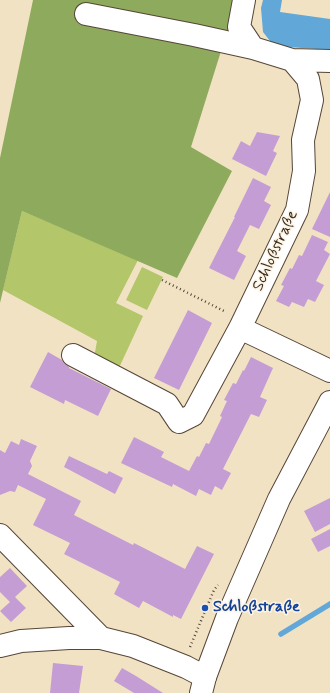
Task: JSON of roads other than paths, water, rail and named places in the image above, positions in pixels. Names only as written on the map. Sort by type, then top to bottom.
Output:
[{"type":"street","points":[[244,0],[239,27],[253,48]]},
{"type":"street","points":[[86,14],[253,48],[292,60],[330,61]]},
{"type":"street","points":[[292,60],[308,79],[312,100]]},
{"type":"street","points":[[312,100],[330,68]]},
{"type":"street","name":"Schloßstraße","points":[[73,355],[167,404],[179,422],[193,415],[241,324],[297,210],[304,171],[303,140],[312,100]]},
{"type":"street","points":[[241,324],[330,371]]},
{"type":"street","points":[[0,646],[21,642],[69,638],[101,638],[133,646],[186,667],[203,685],[227,618],[279,499],[330,402]]},
{"type":"street","points":[[0,535],[101,638]]},
{"type":"water","points":[[263,0],[282,0],[280,12],[330,19],[330,50],[274,46],[263,32],[261,8]]},
{"type":"waterway","points":[[281,634],[330,604]]},
{"type":"place","name":"Schloßstraße","points":[[205,608]]}]
